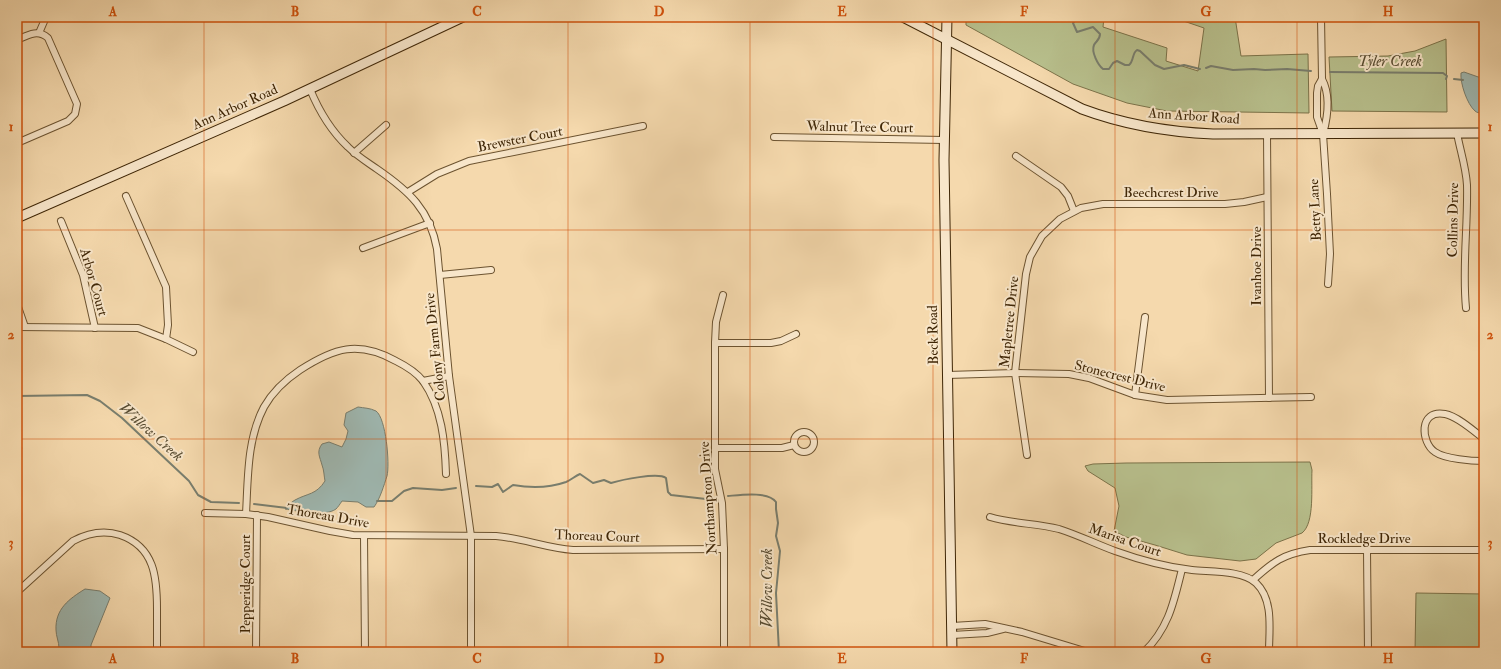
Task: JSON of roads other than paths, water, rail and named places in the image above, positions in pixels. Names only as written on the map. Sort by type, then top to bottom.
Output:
[{"type":"main road","name":"Ann Arbor Road","points":[[17,218],[310,89],[463,17]]},
{"type":"main road","name":"Ann Arbor Road","points":[[903,17],[1082,109],[1109,118],[1145,127],[1177,132],[1214,134],[1484,133]]},
{"type":"main road","name":"Beck Road","points":[[947,17],[944,140],[952,652]]},
{"type":"street","points":[[39,33],[46,17]]},
{"type":"street","points":[[1321,17],[1322,79],[1317,93],[1317,117],[1323,134]]},
{"type":"street","points":[[17,40],[31,34],[39,33],[46,36],[50,41],[76,100],[77,108],[75,114],[68,121],[17,143]]},
{"type":"street","points":[[1322,79],[1326,86],[1328,117],[1323,134]]},
{"type":"street","name":"Colony Farm Drive","points":[[310,89],[318,108],[329,126],[354,153],[408,192],[420,206],[430,223],[436,244],[449,376],[471,536],[471,652]]},
{"type":"street","points":[[354,153],[386,125]]},
{"type":"street","name":"Brewster Court","points":[[408,192],[437,174],[469,161],[643,126]]},
{"type":"street","name":"Collins Drive","points":[[1457,133],[1465,167],[1467,184],[1464,276],[1466,308]]},
{"type":"street","name":"Ivanhoe Drive","points":[[1267,134],[1269,398]]},
{"type":"street","name":"Betty Lane","points":[[1323,134],[1329,222],[1330,254],[1328,284]]},
{"type":"street","name":"Walnut Tree Court","points":[[774,137],[944,140]]},
{"type":"street","points":[[1016,156],[1061,187],[1068,196],[1074,211]]},
{"type":"street","points":[[126,196],[166,287],[168,325],[166,339]]},
{"type":"street","name":"Beechcrest Drive","points":[[1074,211],[1089,206],[1103,204],[1225,204],[1268,197]]},
{"type":"street","name":"Mapletree Drive","points":[[1027,455],[1015,373],[1026,274],[1030,257],[1036,244],[1046,230],[1060,219],[1074,211]]},
{"type":"street","name":"Arbor Court","points":[[61,221],[83,274],[95,328]]},
{"type":"street","points":[[363,248],[430,223]]},
{"type":"street","points":[[440,275],[491,270]]},
{"type":"street","name":"Northampton Drive","points":[[723,295],[716,322],[715,469],[721,495],[724,549],[724,652]]},
{"type":"street","points":[[17,304],[25,327]]},
{"type":"street","points":[[1135,395],[1145,317]]},
{"type":"street","points":[[17,327],[138,328],[193,352]]},
{"type":"street","points":[[715,344],[771,343],[796,334]]},
{"type":"street","points":[[246,514],[250,457],[259,419],[270,397],[288,379],[325,354],[340,350],[355,349],[372,351],[391,358],[408,368],[423,381],[433,400],[442,426],[446,474]]},
{"type":"street","name":"Stonecrest Drive","points":[[947,375],[1015,373],[1060,374],[1090,378],[1135,395],[1155,399],[1179,401],[1311,397]]},
{"type":"street","points":[[423,381],[449,376]]},
{"type":"street","points":[[1484,439],[1460,422],[1445,414],[1428,417],[1424,425],[1428,442],[1432,450],[1437,454],[1448,457],[1484,461]]},
{"type":"street","points":[[715,448],[782,448],[794,445]]},
{"type":"street","name":"Thoreau Drive","points":[[205,513],[257,515],[330,532],[364,536],[471,536]]},
{"type":"street","name":"Pepperidge Court","points":[[256,652],[257,515]]},
{"type":"street","name":"Marisa Court","points":[[990,517],[1005,522],[1054,528],[1132,557],[1182,569],[1236,574],[1253,580]]},
{"type":"street","points":[[17,592],[73,540],[82,536],[100,532],[115,533],[123,536],[137,545],[144,552],[154,569],[156,586],[157,652]]},
{"type":"street","points":[[364,536],[365,652]]},
{"type":"street","name":"Thoreau Court","points":[[471,536],[509,537],[550,548],[573,550],[724,549]]},
{"type":"street","name":"Rockledge Drive","points":[[1253,580],[1269,565],[1284,556],[1310,550],[1484,550]]},
{"type":"street","points":[[1367,550],[1368,652]]},
{"type":"street","points":[[1144,652],[1156,638],[1167,620],[1173,604],[1182,569]]},
{"type":"street","points":[[1253,580],[1262,590],[1267,599],[1269,652]]},
{"type":"street","points":[[952,631],[985,624],[1022,632],[1088,652]]},
{"type":"street","points":[[952,631],[987,633],[1005,629]]},
{"type":"water","points":[[1464,72],[1484,79],[1484,114],[1475,111],[1467,99],[1461,77],[1461,73]]},
{"type":"water","points":[[358,407],[376,411],[385,431],[388,470],[380,496],[374,507],[366,507],[358,502],[342,501],[336,509],[325,513],[311,513],[285,509],[294,501],[312,493],[322,486],[325,481],[319,454],[320,447],[322,444],[329,442],[342,447],[348,431],[344,425],[346,413]]},
{"type":"water","points":[[85,589],[100,591],[110,598],[91,645],[91,652],[55,652],[59,648],[56,630],[58,616],[64,605]]},
{"type":"waterway","name":"Tyler Creek","points":[[1078,17],[1073,23],[1077,32],[1093,27],[1100,34],[1099,39],[1094,45],[1093,51],[1099,65],[1103,69],[1109,69],[1113,63],[1117,61],[1125,65],[1129,65],[1135,51],[1137,50],[1155,65],[1164,69],[1184,65],[1200,69]]},
{"type":"waterway","name":"Tyler Creek","points":[[1206,68],[1211,66],[1233,70],[1287,69],[1311,71]]},
{"type":"waterway","name":"Tyler Creek","points":[[1330,72],[1443,73],[1447,76],[1446,79]]},
{"type":"waterway","name":"Tyler Creek","points":[[1454,79],[1463,80]]},
{"type":"waterway","name":"Willow Creek","points":[[17,396],[87,395],[100,401],[122,418],[189,481],[198,495],[211,502],[239,503]]},
{"type":"waterway","name":"Willow Creek","points":[[476,486],[492,487],[498,484],[503,492],[513,485],[540,487],[560,484],[580,474],[593,483],[604,480],[611,483],[639,477],[662,476],[666,478],[668,492],[671,495],[706,499],[715,498]]},
{"type":"waterway","name":"Willow Creek","points":[[377,501],[392,501],[404,491],[413,488],[442,490],[456,488]]},
{"type":"waterway","name":"Willow Creek","points":[[728,496],[760,495],[767,496],[776,502],[778,523],[776,536],[780,551],[776,593],[779,652]]},
{"type":"waterway","name":"Willow Creek","points":[[254,504],[287,508]]}]
